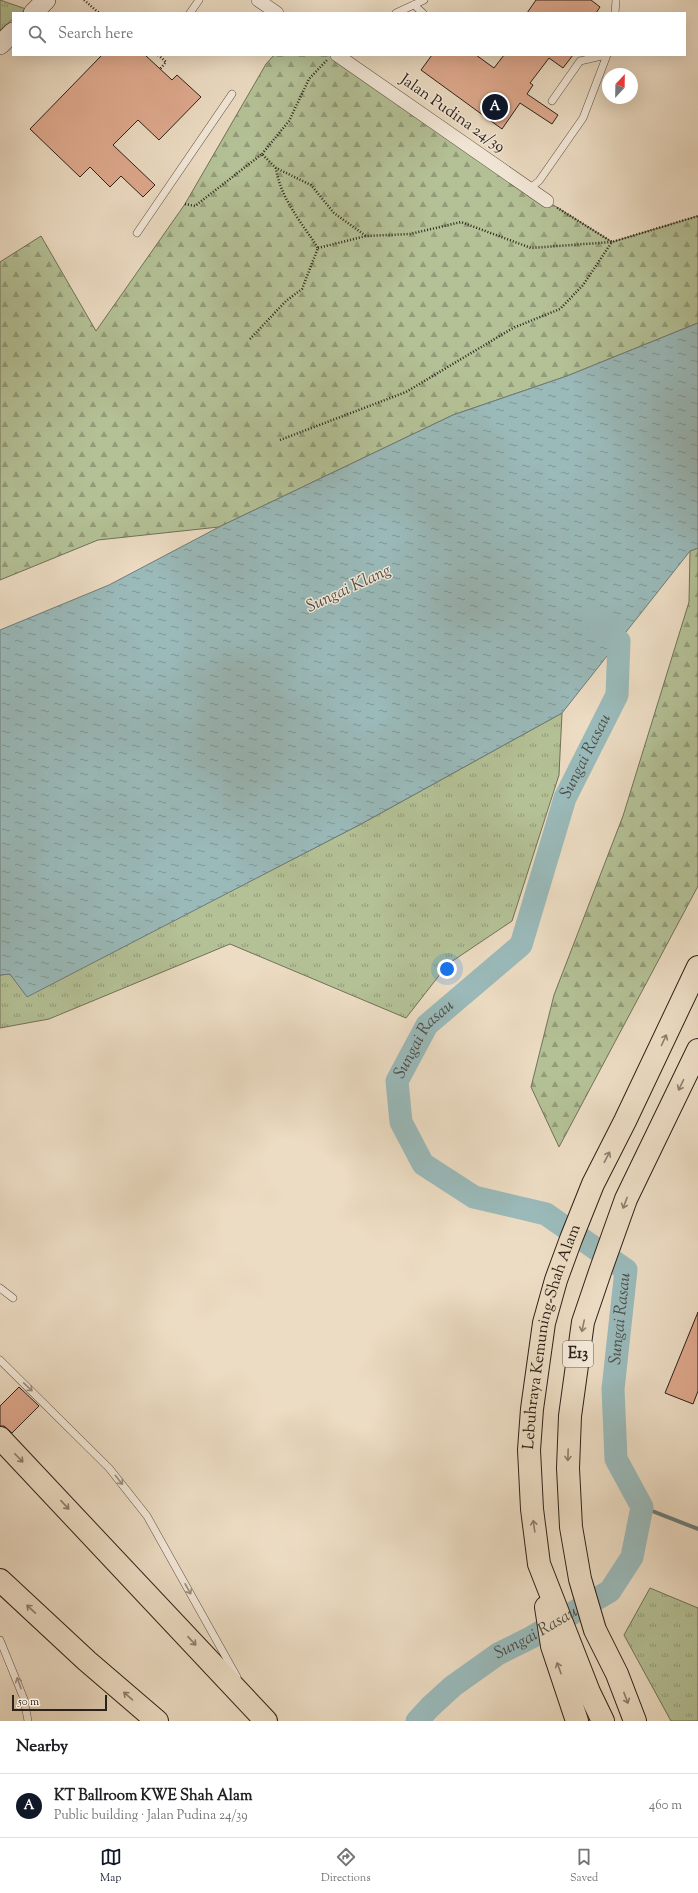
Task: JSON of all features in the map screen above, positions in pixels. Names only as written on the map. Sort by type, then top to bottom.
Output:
[{"type":"highway","name":"Lebuhraya Kemuning-Shah Alam","points":[[580,1706],[552,1646],[532,1509],[529,1450],[532,1409],[544,1323],[556,1280],[593,1184],[625,1121],[698,967]]},
{"type":"highway","name":"Lebuhraya Kemuning-Shah Alam","points":[[635,1721],[617,1674],[595,1630],[580,1580],[571,1527],[568,1468],[570,1416],[574,1376],[583,1322],[626,1199],[698,1050]]},
{"type":"highway","points":[[0,1438],[260,1713]]},
{"type":"highway","points":[[0,1580],[87,1661],[157,1721]]},
{"type":"highway","points":[[580,1706],[604,1721]]},
{"type":"street","points":[[258,0],[276,12]]},
{"type":"street","points":[[0,45],[12,33]]},
{"type":"street","name":"Jalan Pudina 24/39","points":[[338,56],[547,201]]},
{"type":"lane","points":[[191,12],[199,0]]},
{"type":"lane","points":[[398,12],[424,0]]},
{"type":"lane","points":[[615,12],[616,0]]},
{"type":"lane","points":[[414,5],[422,12]]},
{"type":"lane","points":[[552,101],[580,61],[602,56]]},
{"type":"lane","points":[[529,189],[539,181],[583,118],[606,56]]},
{"type":"lane","points":[[137,233],[232,94]]},
{"type":"lane","points":[[0,1288],[12,1298]]},
{"type":"lane","points":[[0,1360],[109,1468],[148,1516],[260,1713]]},
{"type":"lane","points":[[0,1640],[24,1699],[28,1721]]},
{"type":"path","points":[[84,0],[98,12]]},
{"type":"path","points":[[159,56],[166,62],[160,69]]},
{"type":"path","points":[[185,204],[195,206],[262,154],[289,121],[309,79],[330,56]]},
{"type":"path","points":[[262,154],[276,168],[311,185],[334,213],[366,236]]},
{"type":"path","points":[[276,168],[278,183],[318,248]]},
{"type":"path","points":[[547,201],[612,242]]},
{"type":"path","points":[[318,248],[366,236],[410,234],[461,222],[531,248],[612,242],[698,216]]},
{"type":"path","points":[[280,440],[406,392],[513,328],[560,309],[583,285],[612,242]]},
{"type":"path","points":[[250,339],[286,301],[302,289],[318,248]]},
{"type":"green space","points":[[0,0],[26,9],[22,12],[12,12],[12,20],[0,30]]},
{"type":"green space","points":[[273,56],[338,56],[547,201],[612,242],[698,216],[698,323],[567,376],[453,415],[219,527],[98,540],[0,580],[0,262],[41,236],[96,331],[185,204],[266,64]]},
{"type":"green space","points":[[698,548],[698,886],[559,1147],[531,1087],[554,995],[623,816],[689,602],[690,551]]},
{"type":"green space","points":[[562,713],[559,775],[512,921],[448,964],[406,1018],[230,944],[49,1019],[0,1028],[0,975],[10,974],[27,996],[361,824]]},
{"type":"green space","points":[[650,1588],[698,1608],[698,1721],[671,1721],[624,1635]]},
{"type":"water","name":"Sungai Klang","points":[[698,323],[698,548],[690,551],[562,713],[361,824],[27,997],[10,974],[0,975],[0,630],[109,585],[219,527],[453,415],[567,376]]},
{"type":"building","points":[[536,0],[591,0],[600,7],[597,12],[528,12]]},
{"type":"building","points":[[101,56],[146,56],[172,80],[177,75],[201,97],[159,140],[138,120],[113,145],[155,185],[143,197],[121,176],[110,187],[90,167],[80,177],[30,129]]},
{"type":"building","points":[[431,56],[477,56],[494,68],[503,56],[572,56],[563,68],[549,58],[530,83],[533,85],[527,94],[558,115],[552,124],[520,103],[502,129],[421,70]]},
{"type":"building","points":[[698,1312],[698,1391],[693,1404],[665,1393]]},
{"type":"building","points":[[19,1387],[39,1406],[12,1433],[4,1426],[0,1426],[0,1406]]},
{"type":"waterway","name":"Sungai Rasau","points":[[417,1721],[453,1686],[498,1654],[532,1637],[610,1591],[632,1557],[642,1507],[616,1459],[613,1389],[626,1270],[546,1214],[474,1197],[423,1164],[401,1122],[397,1081],[427,1025],[521,945],[565,798],[617,695],[619,641],[596,619]]},
{"type":"waterway","points":[[642,1507],[698,1529]]},
{"type":"place","name":"KT Ballroom KWE Shah Alam","points":[[495,107]]}]
